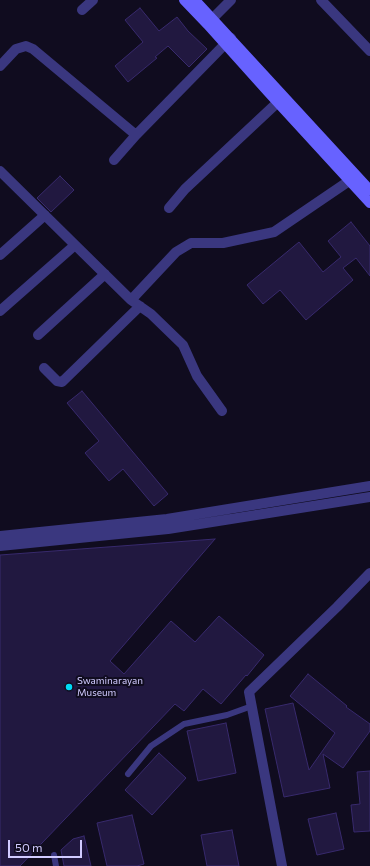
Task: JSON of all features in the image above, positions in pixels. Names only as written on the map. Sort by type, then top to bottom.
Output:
[{"type":"main road","points":[[184,0],[210,21]]},
{"type":"main road","points":[[195,0],[210,21],[353,178],[370,203]]},
{"type":"main road","points":[[228,41],[278,102],[353,178],[370,190]]},
{"type":"street","points":[[82,10],[93,0]]},
{"type":"street","points":[[210,21],[231,0]]},
{"type":"street","points":[[321,0],[370,51]]},
{"type":"street","points":[[114,160],[136,135],[228,41]]},
{"type":"street","points":[[0,66],[16,49],[26,46],[33,49],[136,135]]},
{"type":"street","points":[[169,208],[185,189],[278,102]]},
{"type":"street","points":[[0,171],[131,300],[151,314],[183,345],[197,376],[222,411]]},
{"type":"street","points":[[131,300],[176,252],[191,242],[223,243],[274,232],[353,178]]},
{"type":"street","points":[[0,255],[45,215]]},
{"type":"street","points":[[0,311],[75,245]]},
{"type":"street","points":[[38,335],[105,274]]},
{"type":"street","points":[[44,368],[57,380],[62,382],[140,306]]},
{"type":"street","points":[[0,536],[167,519],[370,486]]},
{"type":"street","points":[[0,546],[168,529],[370,496]]},
{"type":"street","points":[[282,866],[249,692],[370,573]]},
{"type":"lane","points":[[128,774],[151,746],[184,724],[227,715],[252,706]]},
{"type":"lane","points":[[54,855],[56,866]]},
{"type":"building","points":[[140,8],[159,31],[177,17],[188,31],[207,49],[189,67],[168,46],[155,57],[157,58],[128,82],[115,66],[143,42],[125,20]]},
{"type":"building","points":[[60,176],[74,190],[51,212],[37,198]]},
{"type":"building","points":[[351,222],[370,246],[370,276],[356,258],[343,268],[353,280],[306,320],[280,290],[263,304],[247,285],[299,242],[323,272],[341,257],[328,241]]},
{"type":"building","points":[[82,391],[168,494],[154,506],[123,469],[109,481],[85,453],[99,441],[67,403]]},
{"type":"building","name":"Swaminarayan Museum","points":[[215,539],[110,661],[124,674],[171,621],[195,642],[219,616],[264,655],[221,704],[203,689],[184,711],[175,704],[20,866],[0,866],[0,555]]},
{"type":"building","points":[[308,674],[347,706],[346,707],[370,724],[370,731],[343,768],[323,754],[330,788],[284,797],[265,709],[293,703],[309,770],[335,733],[290,696]]},
{"type":"building","points":[[226,723],[236,773],[198,781],[187,731]]},
{"type":"building","points":[[159,753],[186,778],[152,815],[125,790]]},
{"type":"building","points":[[370,771],[370,831],[354,832],[351,805],[360,804],[357,772]]},
{"type":"building","points":[[336,813],[344,849],[317,855],[308,819]]},
{"type":"building","points":[[132,815],[144,864],[137,866],[107,866],[97,823]]},
{"type":"building","points":[[232,830],[239,866],[207,866],[201,835]]},
{"type":"building","points":[[84,836],[91,866],[64,866],[61,850],[73,839]]},
{"type":"place","name":"Swaminarayan Museum","points":[[69,687]]}]
